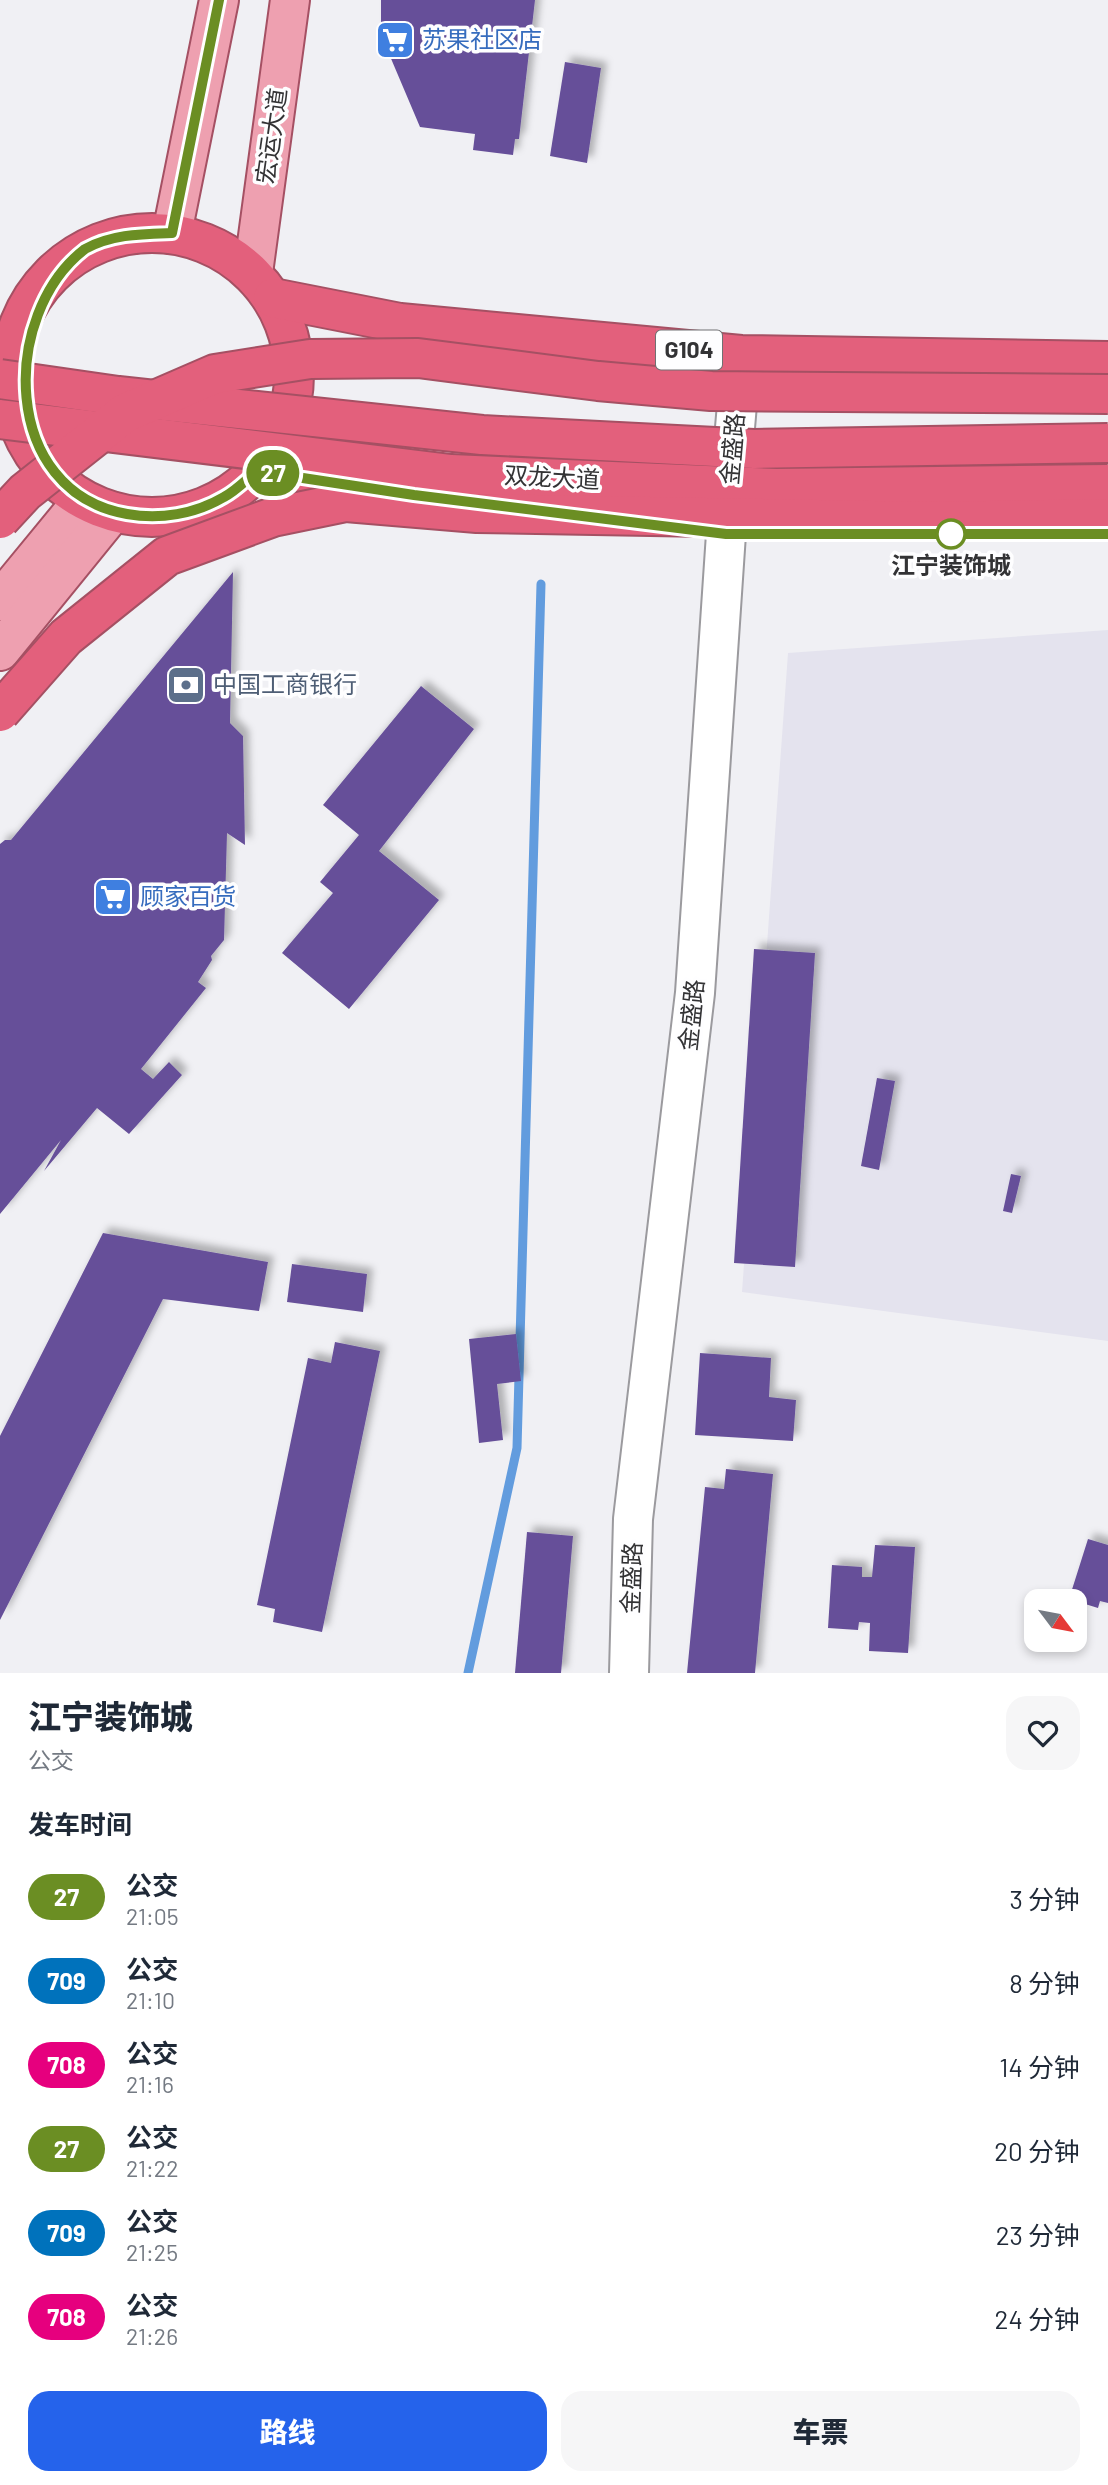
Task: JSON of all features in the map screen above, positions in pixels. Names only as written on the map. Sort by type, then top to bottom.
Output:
[{"type":"highway","points":[[172,233],[216,246],[263,285],[291,341],[294,387],[283,432],[257,471],[225,497],[187,513],[145,517],[98,506],[58,482],[38,460],[19,426],[4,360],[24,314],[49,276],[85,249],[128,234],[172,233]]},
{"type":"highway","name":"G104","points":[[263,285],[400,323],[741,355],[1108,361]]},
{"type":"highway","points":[[0,519],[25,492],[125,414],[215,374],[310,359],[418,358],[598,381],[710,391],[1108,394]]},
{"type":"highway","name":"双龙大道","points":[[4,360],[118,396],[482,435],[754,449],[1108,443]]},
{"type":"highway","name":"双龙大道","points":[[0,419],[451,474],[776,488],[1108,484]]},
{"type":"highway","points":[[0,455],[38,460]]},
{"type":"highway","name":"双龙大道","points":[[257,471],[414,495],[726,534],[1108,534]]},
{"type":"highway","points":[[0,712],[66,637],[167,556],[273,517],[346,502],[491,514],[928,521],[1108,518]]},
{"type":"main road","points":[[172,233],[219,0]]},
{"type":"main road","name":"宏运大道","points":[[263,285],[290,0]]},
{"type":"main road","points":[[0,601],[98,506]]},
{"type":"main road","points":[[0,651],[98,506]]},
{"type":"street","name":"金盛路","points":[[629,1673],[634,1519],[695,993],[741,355]]},
{"type":"shaded area","points":[[1108,630],[1108,1341],[742,1292],[788,653]]},
{"type":"building","points":[[381,0],[535,0],[519,139],[515,139],[513,155],[473,150],[475,134],[420,127],[381,35]]},
{"type":"building","points":[[565,62],[601,68],[587,163],[550,156]]},
{"type":"building","name":"顾家百货","points":[[233,572],[230,723],[243,736],[245,845],[227,833],[224,940],[211,956],[212,960],[198,982],[206,988],[141,1069],[153,1079],[169,1062],[182,1075],[129,1134],[97,1108],[44,1171],[61,1140],[0,1214],[0,844],[11,840]]},
{"type":"building","points":[[421,686],[474,729],[379,851],[439,900],[349,1009],[282,953],[333,893],[320,882],[359,835],[323,805]]},
{"type":"building","points":[[754,949],[815,953],[795,1267],[734,1263]]},
{"type":"building","points":[[877,1078],[895,1081],[879,1170],[861,1166]]},
{"type":"building","points":[[1011,1174],[1021,1176],[1012,1213],[1003,1211]]},
{"type":"building","points":[[103,1233],[268,1262],[259,1311],[163,1299],[0,1620],[0,1436]]},
{"type":"building","points":[[292,1264],[367,1274],[363,1312],[287,1302]]},
{"type":"building","points":[[516,1334],[521,1381],[497,1384],[503,1440],[479,1443],[469,1339]]},
{"type":"building","points":[[335,1342],[380,1351],[322,1632],[273,1622],[275,1609],[257,1605],[308,1358],[331,1363]]},
{"type":"building","points":[[700,1353],[771,1358],[769,1397],[796,1400],[793,1441],[695,1435]]},
{"type":"building","points":[[726,1469],[773,1474],[755,1673],[687,1673],[705,1487],[724,1489]]},
{"type":"building","points":[[527,1532],[573,1536],[561,1673],[515,1673]]},
{"type":"building","points":[[1088,1539],[1108,1545],[1108,1603],[1100,1601],[1098,1608],[1087,1605],[1087,1589],[1072,1589]]},
{"type":"building","points":[[875,1545],[915,1547],[908,1653],[869,1651],[870,1623],[859,1622],[858,1630],[828,1628],[832,1565],[862,1567],[862,1577],[872,1577]]},
{"type":"waterway","points":[[468,1673],[517,1448],[541,584]]},
{"type":"bus line","name":"27","points":[[219,0],[172,233],[128,234],[85,249],[49,276],[24,314],[12,350],[10,389],[19,426],[38,460],[58,482],[83,500],[113,512],[145,517],[187,513],[225,497],[257,471],[414,495],[726,534],[1108,534]]},
{"type":"place","name":"苏果社区店","points":[[395,40]]},
{"type":"place","name":"江宁装饰城","points":[[951,534]]},
{"type":"place","name":"中国工商银行","points":[[186,685]]},
{"type":"place","name":"顾家百货","points":[[113,897]]}]
